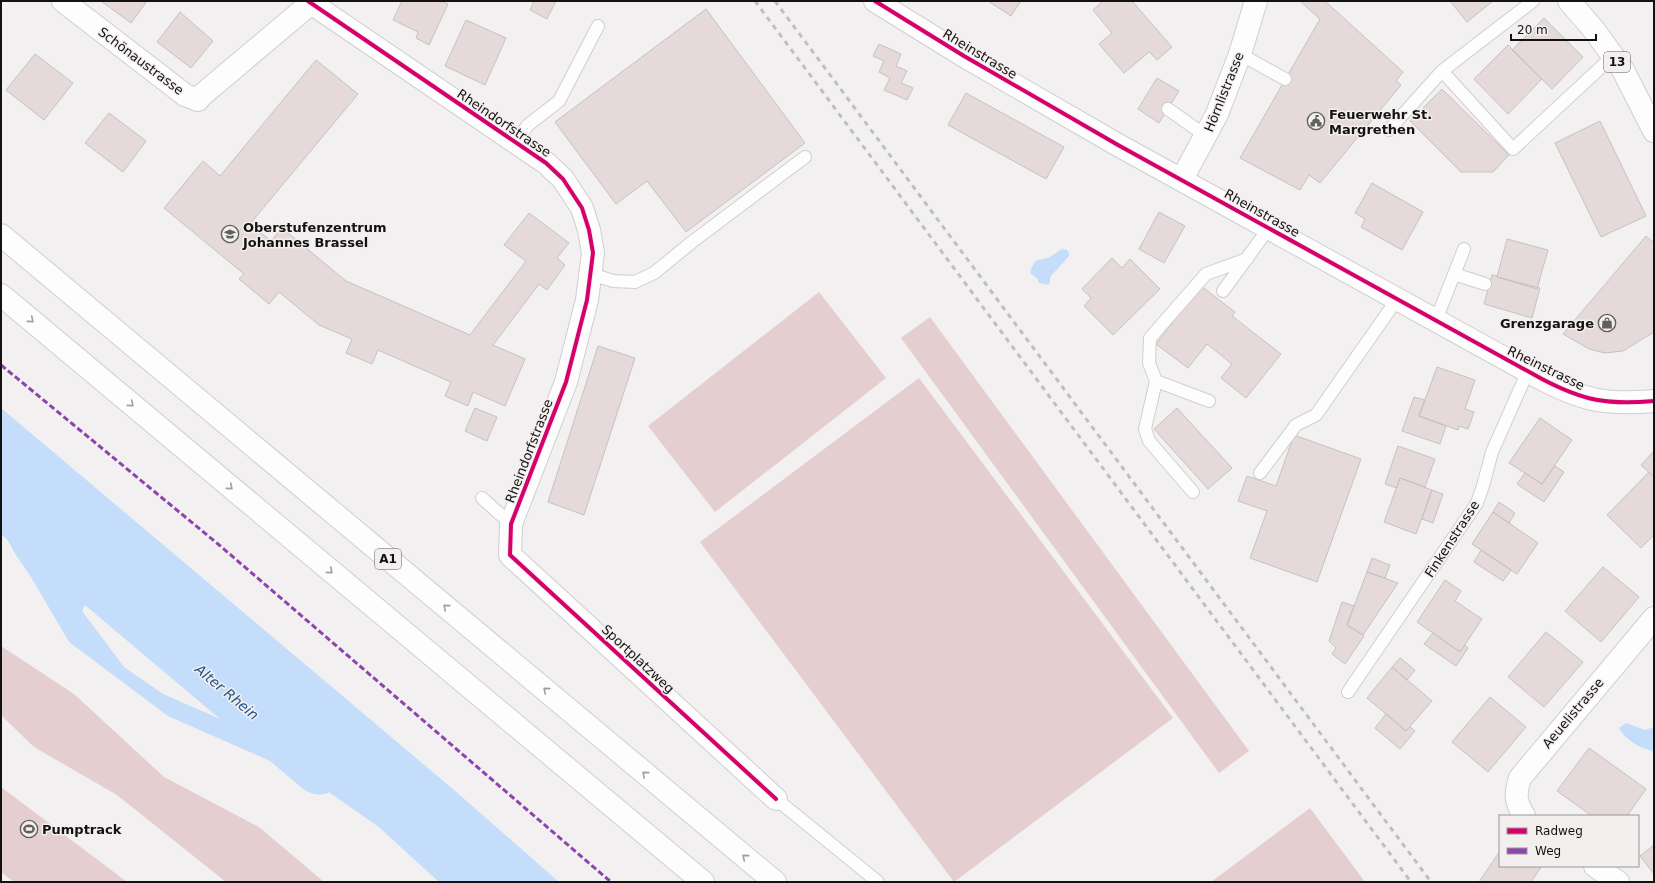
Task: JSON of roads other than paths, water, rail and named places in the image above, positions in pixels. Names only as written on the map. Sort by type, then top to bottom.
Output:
[{"type":"main road","name":"Schönaustrasse","points":[[63,1],[184,95],[198,100],[202,94],[309,2]]},
{"type":"main road","name":"Rheinstrasse","points":[[875,1],[976,64],[1118,145],[1564,390],[1582,397],[1611,403],[1654,401]]},
{"type":"main road","name":"Hörnlistrasse","points":[[1182,179],[1217,114],[1240,54],[1256,1]]},
{"type":"main road","name":"13","points":[[1569,1],[1594,30],[1623,70],[1654,131]]},
{"type":"main road","name":"Rheindorfstrasse","points":[[309,2],[546,163],[563,179],[582,208],[589,230],[593,253],[587,300],[566,382],[511,524]]},
{"type":"main road","name":"A1","points":[[1,235],[775,882]]},
{"type":"main road","points":[[1,296],[703,882]]},
{"type":"main road","name":"Sportplatzweg","points":[[511,524],[510,555],[776,799]]},
{"type":"main road","name":"Aeuelistrasse","points":[[1523,815],[1519,807],[1515,792],[1520,778],[1654,618]]},
{"type":"main road","points":[[1596,867],[1618,882]]},
{"type":"lane","points":[[1389,130],[1442,71],[1533,1]]},
{"type":"lane","points":[[515,142],[528,125],[559,101],[598,26]]},
{"type":"lane","points":[[1240,54],[1285,79]]},
{"type":"lane","points":[[1442,71],[1513,149],[1613,56]]},
{"type":"lane","points":[[1168,108],[1206,136]]},
{"type":"lane","points":[[591,274],[613,281],[635,282],[654,273],[692,242],[805,157]]},
{"type":"lane","points":[[1224,291],[1270,228]]},
{"type":"lane","points":[[1436,320],[1464,249]]},
{"type":"lane","points":[[1194,492],[1149,441],[1145,429],[1156,381],[1149,363],[1150,338],[1206,274],[1247,259]]},
{"type":"lane","points":[[1454,274],[1485,284]]},
{"type":"lane","points":[[1260,473],[1296,425],[1316,415],[1398,298]]},
{"type":"lane","name":"Finkenstrasse","points":[[1348,692],[1477,503],[1492,452],[1528,371]]},
{"type":"lane","points":[[1156,381],[1209,401]]},
{"type":"lane","points":[[482,498],[511,524]]},
{"type":"lane","name":"Sportplatzweg","points":[[776,799],[878,882]]},
{"type":"water","points":[[1062,249],[1067,250],[1069,256],[1050,277],[1050,282],[1048,285],[1039,283],[1037,278],[1030,273],[1035,261],[1050,257]]},
{"type":"water","points":[[1,408],[454,790],[559,882],[439,882],[380,828],[309,778],[168,716],[69,642],[31,577],[14,552],[1,527]],"holes":[[[89,598],[156,627],[180,641],[187,649],[191,668],[265,721],[259,730],[218,718],[163,694],[124,667],[82,611]]]},
{"type":"water","points":[[1626,723],[1645,730],[1654,727],[1654,751],[1639,746],[1625,736],[1619,728]]},
{"type":"waterway","name":"Alter Rhein","points":[[1,501],[319,769]]},
{"type":"railway","points":[[755,1],[1411,882]]},
{"type":"railway","points":[[775,1],[1431,882]]},
{"type":"place","name":"Feuerwehr St. Margrethen","points":[[1316,121]]},
{"type":"place","name":"Oberstufenzentrum Johannes Brassel","points":[[230,234]]},
{"type":"place","name":"Grenzgarage","points":[[1607,323]]},
{"type":"place","name":"Pumptrack","points":[[29,829]]}]
